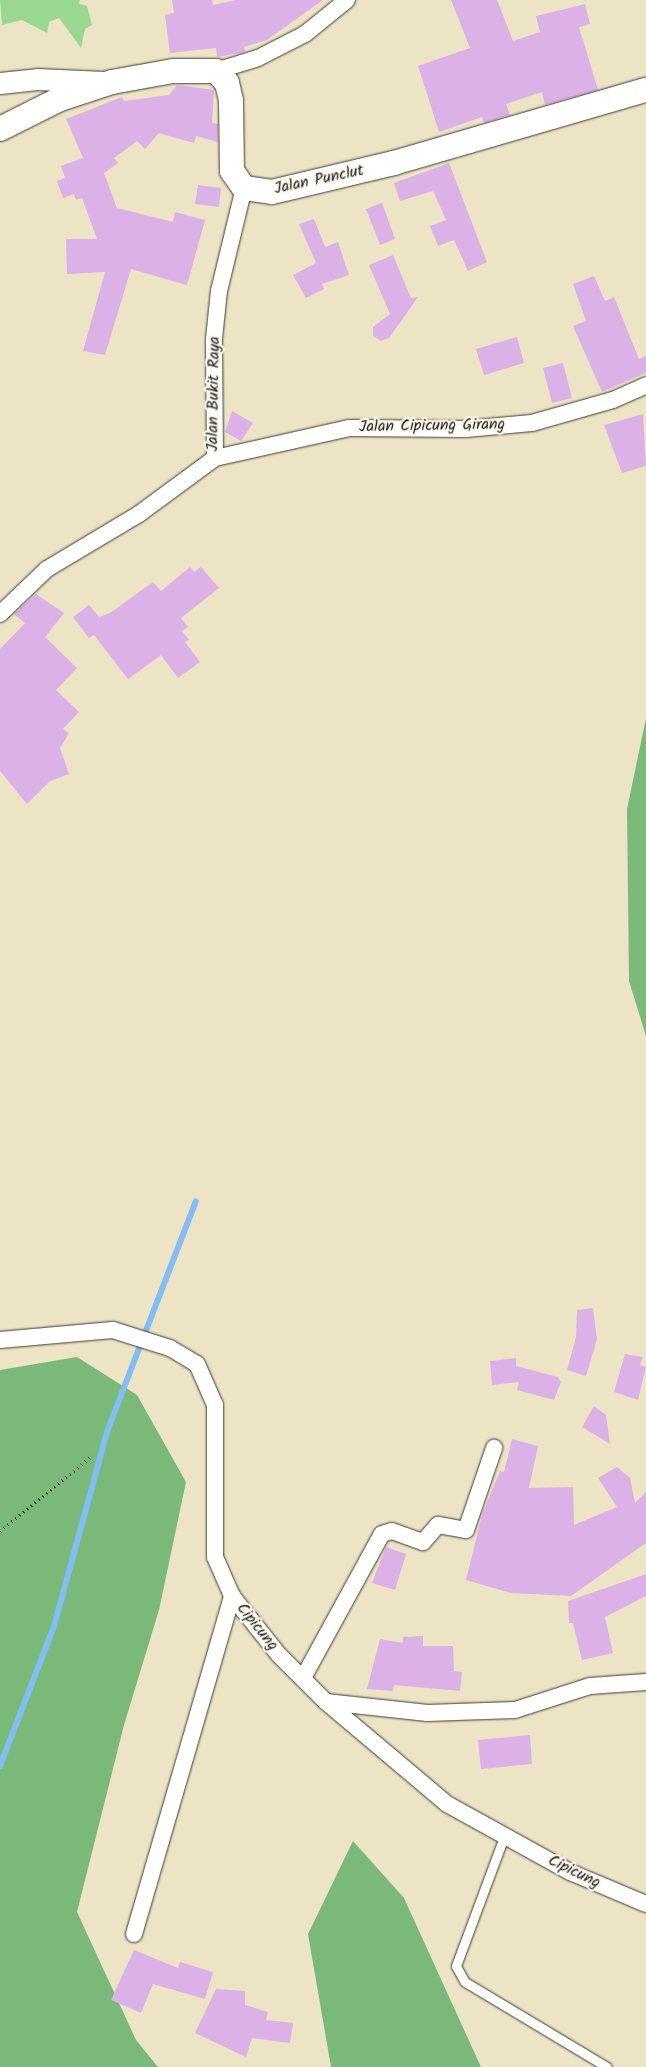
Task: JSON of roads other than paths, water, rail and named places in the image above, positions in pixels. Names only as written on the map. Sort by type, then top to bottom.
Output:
[{"type":"main road","points":[[0,129],[60,99],[112,82],[173,71],[216,70],[227,83],[232,170],[244,188]]},
{"type":"main road","name":"Jalan Punclut","points":[[244,188],[272,192],[394,164],[646,90]]},
{"type":"street","points":[[216,70],[258,58],[305,34],[347,0]]},
{"type":"street","points":[[0,83],[37,79],[112,82]]},
{"type":"street","name":"Jalan Bukit Raya","points":[[0,614],[47,569],[139,514],[215,458],[214,339],[219,291],[244,188]]},
{"type":"street","name":"Jalan Cipicung Girang","points":[[215,458],[349,428],[466,429],[532,423],[613,400],[646,385]]},
{"type":"street","name":"Cipicung","points":[[0,1340],[113,1330],[170,1348],[197,1364],[215,1405],[215,1557],[232,1596],[326,1702],[447,1804],[570,1872],[646,1904]]},
{"type":"street","points":[[303,1678],[382,1534],[392,1531],[423,1542],[442,1524],[466,1530],[494,1448]]},
{"type":"street","points":[[134,1934],[232,1596]]},
{"type":"street","points":[[326,1702],[427,1713],[515,1710],[590,1686],[646,1682]]},
{"type":"lane","points":[[504,1834],[456,1966],[465,1982],[607,2067]]},
{"type":"waterway","points":[[0,1766],[54,1626],[108,1429],[196,1201]]}]
